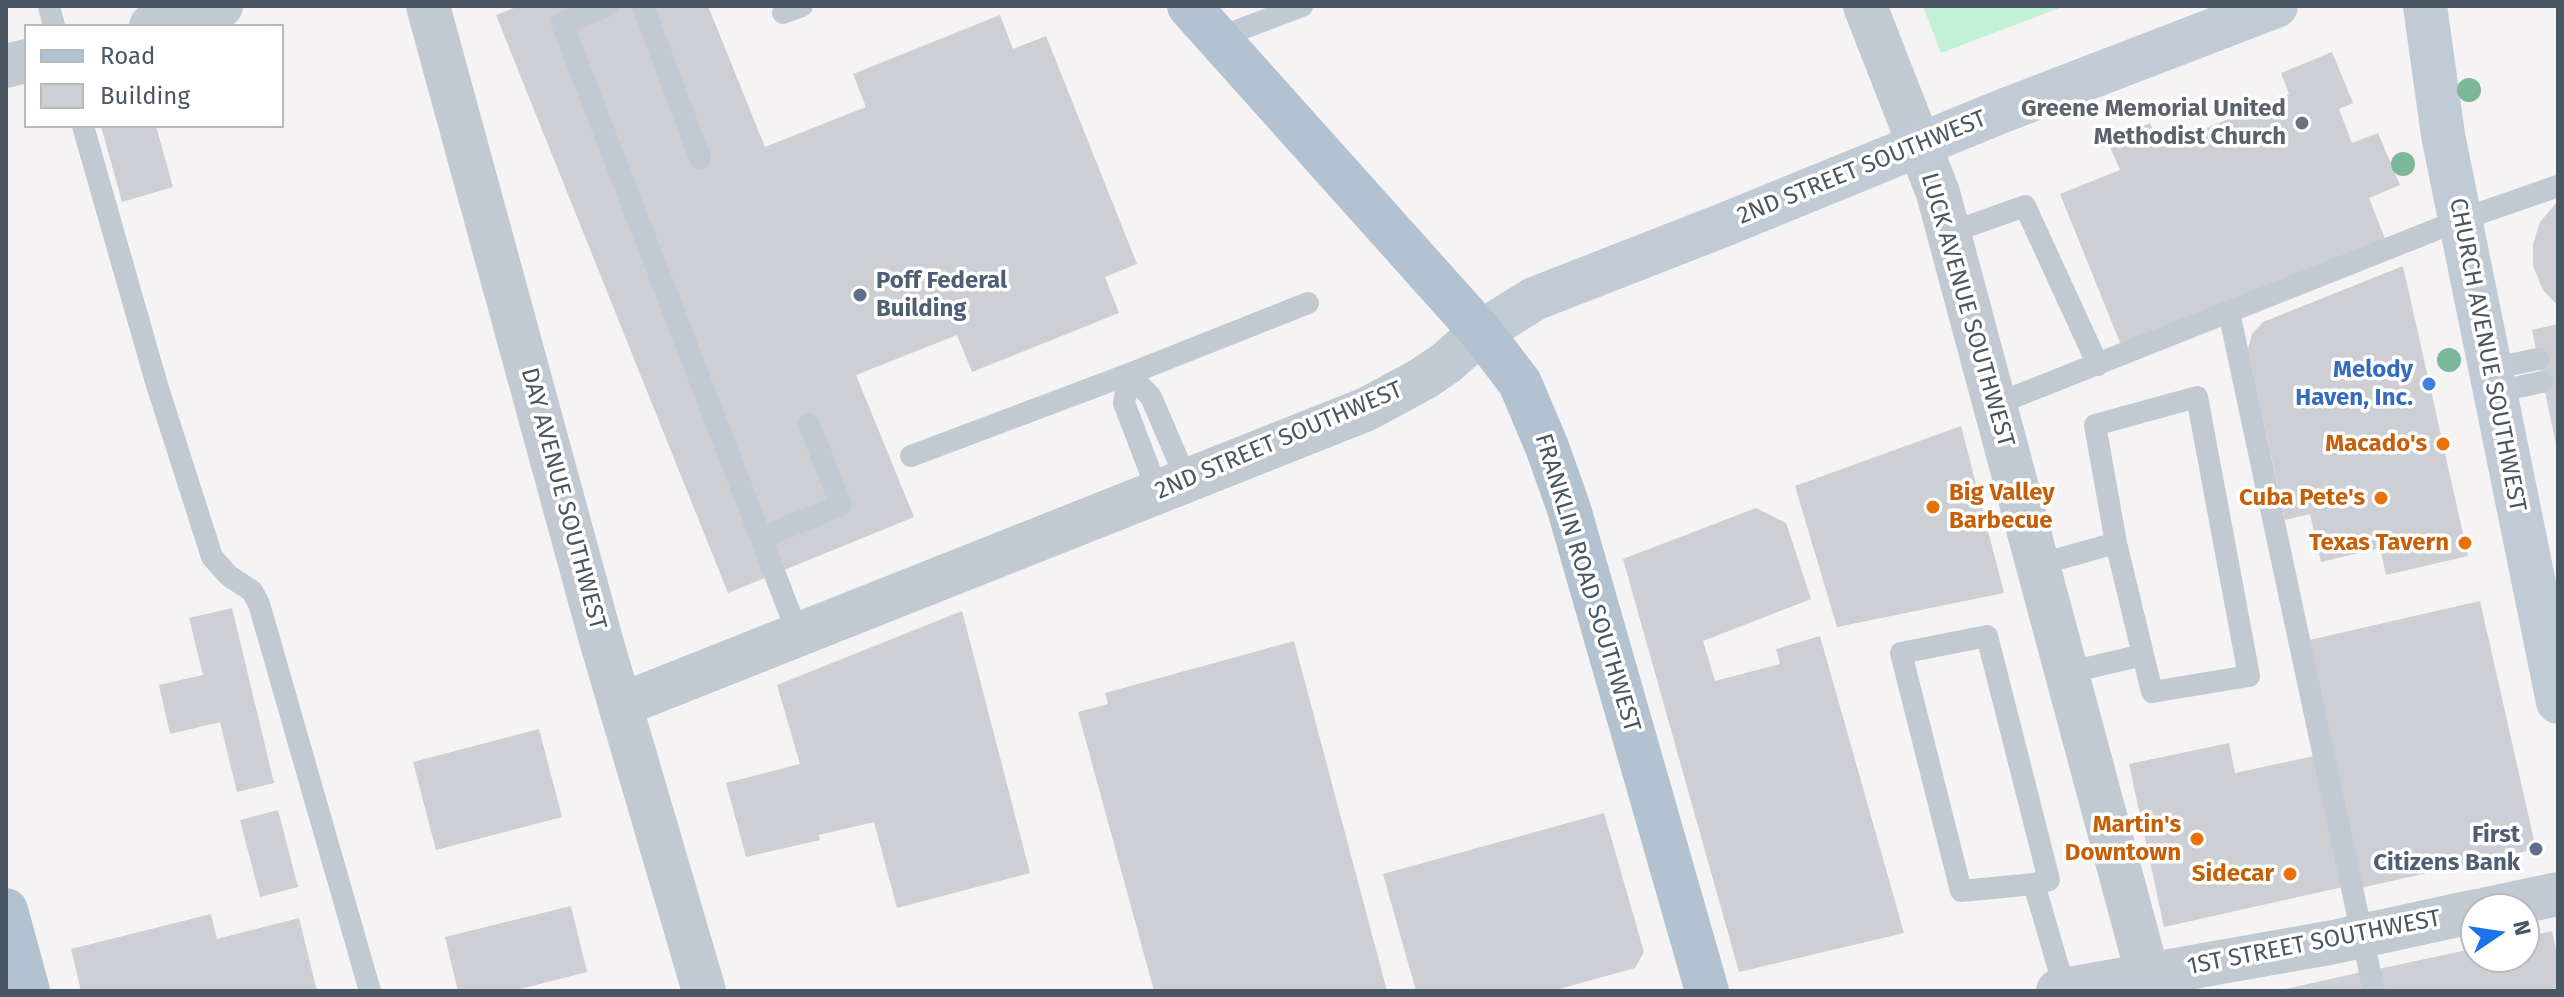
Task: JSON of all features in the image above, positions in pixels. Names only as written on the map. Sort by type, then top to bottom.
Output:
[{"type":"main road","name":"FRANKLIN ROAD SOUTHWEST","points":[[1189,6],[1481,332],[1520,383],[1569,509],[1707,991]]},
{"type":"main road","name":"2ND STREET SOUTHWEST","points":[[1481,332],[1534,299],[2276,6]]},
{"type":"main road","name":"CHURCH AVENUE SOUTHWEST","points":[[2425,6],[2443,135],[2558,702]]},
{"type":"main road","points":[[6,910],[28,991]]},
{"type":"street","name":"DAY AVENUE SOUTHWEST","points":[[428,6],[621,705],[704,991]]},
{"type":"street","name":"LUCK AVENUE SOUTHWEST","points":[[1865,6],[1938,193],[2150,983]]},
{"type":"street","points":[[157,24],[205,8]]},
{"type":"street","name":"2ND STREET SOUTHWEST","points":[[621,705],[1367,409],[1424,378],[1481,332]]},
{"type":"street","name":"1ST STREET SOUTHWEST","points":[[2061,990],[2150,983],[2460,915]]},
{"type":"lane","points":[[608,6],[562,23],[798,634]]},
{"type":"lane","points":[[643,6],[700,158]]},
{"type":"lane","points":[[1218,38],[1302,6]]},
{"type":"lane","points":[[84,128],[157,385],[212,557],[229,576],[252,591],[259,604],[370,991]]},
{"type":"lane","points":[[1994,405],[2460,220],[2558,186]]},
{"type":"lane","points":[[1949,233],[2025,206],[2098,365]]},
{"type":"lane","points":[[911,456],[1308,303]]},
{"type":"lane","points":[[2229,312],[2374,991]]},
{"type":"lane","points":[[2493,380],[2538,359]]},
{"type":"lane","points":[[1129,374],[1151,397],[1172,486]]},
{"type":"lane","points":[[1129,374],[1124,403],[1172,486]]},
{"type":"lane","points":[[2493,380],[2542,382]]},
{"type":"lane","points":[[2197,397],[2249,676],[2152,692],[2116,543],[2095,425],[2197,397]]},
{"type":"lane","points":[[761,538],[841,505],[809,424]]},
{"type":"lane","points":[[2037,565],[2116,543]]},
{"type":"lane","points":[[1987,636],[2049,880],[2034,884],[1961,891],[1901,653],[1987,636]]},
{"type":"lane","points":[[2066,673],[2143,655]]},
{"type":"lane","points":[[2034,884],[2061,990]]},
{"type":"green space","points":[[1923,6],[2065,6],[1941,53]]},
{"type":"building","name":"Poff Federal Building","points":[[519,6],[708,6],[765,147],[866,107],[853,74],[1000,15],[1013,49],[1046,36],[1137,264],[1105,277],[1119,313],[972,372],[957,335],[856,375],[914,517],[728,593],[496,15]]},
{"type":"building","points":[[2332,52],[2353,103],[2339,109],[2352,143],[2378,133],[2400,185],[2369,198],[2387,244],[2123,350],[2060,194],[2120,170],[2107,140],[2150,123],[2161,147],[2289,94],[2281,73]]},
{"type":"building","points":[[102,128],[157,128],[173,187],[122,202]]},
{"type":"building","points":[[2558,201],[2558,306],[2543,290],[2533,266],[2533,244],[2540,222]]},
{"type":"building","points":[[2403,266],[2468,556],[2386,575],[2380,548],[2321,562],[2310,514],[2285,520],[2248,349],[2252,334],[2263,322]]},
{"type":"building","points":[[2558,324],[2558,449],[2557,449],[2532,330]]},
{"type":"building","points":[[1961,426],[2004,593],[1837,627],[1795,486]]},
{"type":"building","points":[[1756,508],[1786,523],[1811,599],[1703,641],[1715,681],[1780,664],[1776,649],[1820,636],[1904,933],[1739,972],[1623,559]]},
{"type":"building","points":[[2480,601],[2536,849],[2360,888],[2305,641]]},
{"type":"building","points":[[232,608],[274,783],[237,792],[220,722],[170,734],[159,685],[203,675],[189,618]]},
{"type":"building","points":[[962,611],[1030,873],[897,908],[874,822],[819,835],[820,840],[746,857],[726,783],[800,764],[777,685]]},
{"type":"building","points":[[1294,641],[1387,991],[1154,991],[1078,712],[1108,704],[1105,693]]},
{"type":"building","points":[[539,729],[562,817],[436,850],[413,762]]},
{"type":"building","name":"Martin's Downtown","points":[[2229,743],[2235,773],[2314,756],[2343,887],[2164,927],[2129,764]]},
{"type":"building","points":[[278,810],[298,887],[260,897],[240,820]]},
{"type":"building","points":[[1604,813],[1644,952],[1635,968],[1552,991],[1416,991],[1383,874]]},
{"type":"building","points":[[571,906],[587,972],[512,991],[458,991],[445,937]]},
{"type":"building","points":[[211,914],[217,939],[299,918],[317,991],[81,991],[71,949]]},
{"type":"building","points":[[2552,931],[2558,960],[2558,991],[2379,991],[2374,970],[2460,951],[2460,973],[2540,973],[2540,934]]},
{"type":"building","points":[[2362,972],[2366,991],[2281,991],[2281,990]]},
{"type":"place","name":"Greene Memorial United Methodist Church","points":[[2302,123]]},
{"type":"place","name":"Poff Federal Building","points":[[860,295]]},
{"type":"place","name":"Melody Haven, Inc.","points":[[2429,384]]},
{"type":"place","name":"Macado's","points":[[2443,444]]},
{"type":"place","name":"Cuba Pete's","points":[[2381,498]]},
{"type":"place","name":"Big Valley Barbecue","points":[[1933,507]]},
{"type":"place","name":"Texas Tavern","points":[[2465,543]]},
{"type":"place","name":"Martin's Downtown","points":[[2197,839]]},
{"type":"place","name":"First Citizens Bank","points":[[2536,849]]},
{"type":"place","name":"Sidecar","points":[[2290,874]]}]
